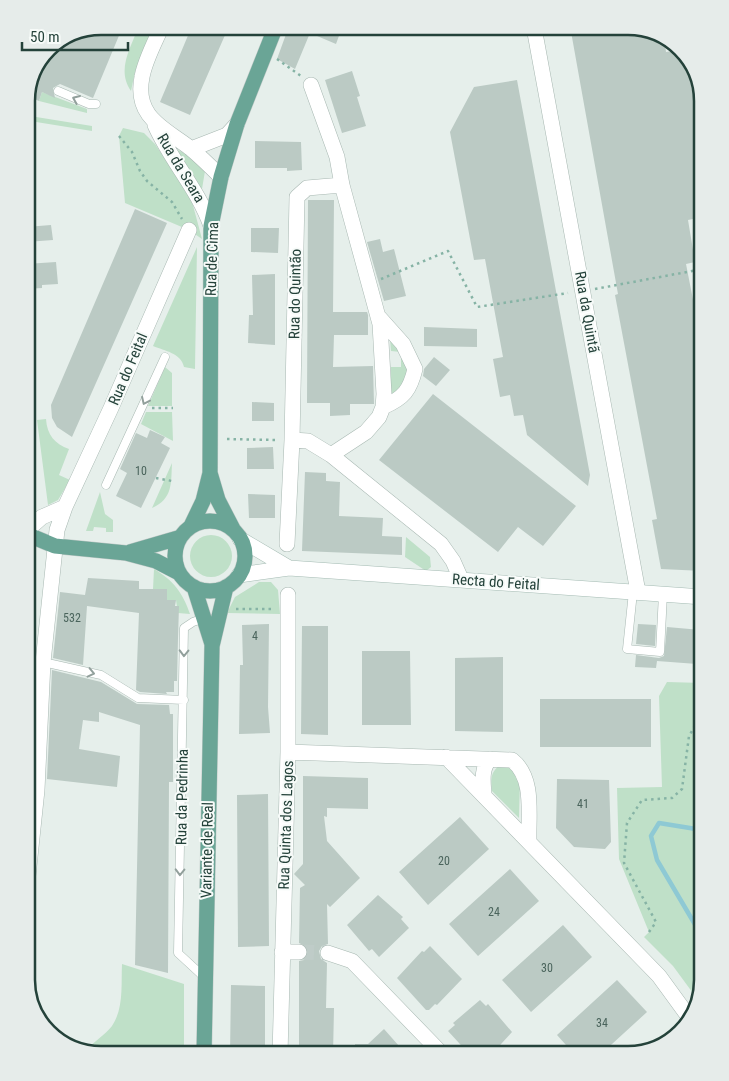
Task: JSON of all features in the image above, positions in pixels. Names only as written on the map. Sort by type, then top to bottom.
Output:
[{"type":"main road","name":"Rua de Cima","points":[[191,526],[203,501],[210,473],[211,226],[221,177],[238,124],[273,35]]},
{"type":"main road","name":"Rua de Cima","points":[[210,473],[218,500],[237,534]]},
{"type":"main road","name":"Recta do Feital","points":[[191,526],[214,521],[224,523],[237,534]]},
{"type":"main road","points":[[126,553],[157,546],[178,538],[191,526]]},
{"type":"main road","points":[[178,538],[175,556],[180,573],[185,581],[194,587],[206,591],[226,587],[239,575],[246,559],[237,534]]},
{"type":"main road","points":[[35,537],[56,546],[126,553],[156,561],[180,573]]},
{"type":"main road","name":"Variante de Real","points":[[194,587],[212,646]]},
{"type":"main road","name":"Variante de Real","points":[[204,1046],[212,646],[226,587]]},
{"type":"street","points":[[155,123],[143,104],[140,92],[142,75],[158,35]]},
{"type":"street","name":"Rua da Quintã","points":[[535,35],[584,291],[635,592]]},
{"type":"street","points":[[311,85],[336,156],[342,185],[380,324],[383,407],[379,417],[366,432],[331,455]]},
{"type":"street","name":"Rua da Seara","points":[[155,123],[191,149],[221,177]]},
{"type":"street","name":"Rua da Seara","points":[[155,123],[167,149],[203,205],[211,226]]},
{"type":"street","name":"Rua da Seara","points":[[191,149],[227,135],[238,124]]},
{"type":"street","name":"Rua do Quintão","points":[[287,544],[292,440],[297,197],[307,188],[342,185]]},
{"type":"street","name":"Rua do Feital","points":[[35,809],[43,662],[57,530],[65,507],[111,408],[189,230]]},
{"type":"street","points":[[378,316],[402,344],[415,369],[411,386],[397,401],[383,407]]},
{"type":"street","points":[[292,440],[308,441],[331,455],[440,544],[453,561],[461,579]]},
{"type":"street","points":[[35,524],[42,517],[65,507]]},
{"type":"street","name":"Recta do Feital","points":[[237,534],[289,568]]},
{"type":"street","name":"Recta do Feital","points":[[239,575],[289,568],[694,596]]},
{"type":"street","name":"Rua Quinta dos Lagos","points":[[280,1046],[288,752],[288,602]]},
{"type":"street","points":[[288,752],[512,760],[521,767],[527,781],[529,842]]},
{"type":"street","points":[[446,757],[659,976],[685,1012]]},
{"type":"street","points":[[484,794],[483,778],[486,763],[490,759]]},
{"type":"street","points":[[282,952],[299,952]]},
{"type":"street","points":[[328,953],[352,961],[434,1046]]},
{"type":"lane","points":[[58,91],[89,104],[96,104]]},
{"type":"lane","points":[[106,485],[165,357]]},
{"type":"lane","points":[[635,592],[627,649],[660,652],[663,594]]},
{"type":"lane","name":"Rua da Pedrinha","points":[[204,618],[184,628],[178,953],[204,977]]},
{"type":"lane","points":[[43,662],[101,675],[138,698],[184,700]]},
{"type":"path","points":[[273,57],[311,85]]},
{"type":"path","points":[[119,136],[132,152],[140,171],[147,181],[172,202],[189,230]]},
{"type":"path","points":[[368,284],[448,252],[477,307],[694,272]]},
{"type":"path","points":[[147,409],[173,408]]},
{"type":"path","points":[[227,439],[292,440]]},
{"type":"path","points":[[156,478],[172,480]]},
{"type":"path","points":[[227,608],[288,602]]},
{"type":"path","points":[[649,932],[656,922],[624,863],[627,823],[642,800],[672,798],[682,789],[688,736],[694,726]]},
{"type":"green space","points":[[135,35],[149,35],[135,72],[131,91],[125,75],[126,59]]},
{"type":"green space","points":[[42,92],[87,109],[87,113],[39,101]]},
{"type":"green space","points":[[35,117],[92,126],[92,131],[35,122]]},
{"type":"green space","points":[[123,128],[144,133],[155,144],[191,198],[202,239],[189,230],[125,203],[119,136]]},
{"type":"green space","points":[[170,146],[186,154],[205,171],[202,189]]},
{"type":"green space","points":[[197,247],[195,369],[184,367],[176,356],[153,346]]},
{"type":"green space","points":[[390,339],[404,354],[409,379],[391,398],[391,367],[401,367],[401,352],[391,351]]},
{"type":"green space","points":[[165,367],[172,373],[172,406],[148,406]]},
{"type":"green space","points":[[146,412],[172,412],[173,441],[141,424]]},
{"type":"green space","points":[[46,419],[48,430],[56,442],[69,449],[59,475],[70,480],[58,500],[48,505],[37,420]]},
{"type":"green space","points":[[172,463],[170,490],[164,500],[152,508]]},
{"type":"green space","points":[[100,492],[105,514],[113,520],[113,532],[106,532],[106,528],[94,527],[93,531],[86,531]]},
{"type":"green space","points":[[211,535],[226,541],[232,556],[226,571],[211,577],[196,571],[190,556],[196,541]]},
{"type":"green space","points":[[406,537],[430,557],[431,567],[426,571],[405,557]]},
{"type":"green space","points":[[154,569],[177,588],[190,614],[178,613],[176,600],[167,600],[167,589],[153,589]]},
{"type":"green space","points":[[259,582],[271,582],[278,590],[280,614],[227,613],[235,597]]},
{"type":"green space","points":[[667,682],[694,683],[693,993],[673,966],[644,937],[649,932],[619,859],[617,788],[662,787],[659,696]]},
{"type":"green space","points":[[499,766],[509,766],[520,780],[519,818],[492,791],[492,777],[494,771]]},
{"type":"green space","points":[[122,964],[184,984],[184,1046],[92,1045],[112,1026],[116,1019],[121,996]]},
{"type":"building","points":[[119,35],[93,98],[60,84],[53,88],[55,98],[42,92],[39,101],[35,99],[37,84],[42,72],[57,51],[76,40],[88,36]]},
{"type":"building","points":[[188,35],[225,35],[190,115],[160,102]]},
{"type":"building","points":[[286,35],[309,35],[295,69],[277,59]]},
{"type":"building","points":[[315,35],[339,35],[336,44]]},
{"type":"building","points":[[572,35],[632,35],[649,38],[665,46],[666,52],[672,51],[678,57],[689,76],[693,90],[694,219],[688,220],[694,262],[686,264],[694,305],[694,571],[661,569],[652,520],[657,519],[615,295],[618,294]]},
{"type":"building","points":[[352,71],[360,96],[357,97],[366,126],[342,133],[325,80]]},
{"type":"building","points":[[517,80],[590,475],[588,486],[527,435],[523,415],[514,416],[510,395],[500,397],[493,359],[503,357],[485,259],[474,260],[450,132],[474,87]]},
{"type":"building","points":[[255,141],[301,142],[302,170],[287,171],[287,168],[255,168]]},
{"type":"building","points":[[308,200],[334,200],[333,312],[367,312],[368,315],[368,335],[334,335],[333,367],[373,366],[374,404],[350,404],[350,415],[330,416],[330,403],[307,403]]},
{"type":"building","points":[[135,209],[167,223],[72,437],[57,427],[52,418],[51,405]]},
{"type":"building","points":[[51,225],[53,240],[35,241],[35,226]]},
{"type":"building","points":[[251,228],[279,228],[278,253],[251,252]]},
{"type":"building","points":[[380,239],[383,252],[394,249],[406,296],[384,301],[367,242]]},
{"type":"building","points":[[56,262],[58,284],[42,285],[42,288],[35,288],[35,263]]},
{"type":"building","points":[[275,274],[275,345],[248,343],[249,315],[253,315],[252,275]]},
{"type":"building","points":[[424,327],[477,329],[477,347],[424,346]]},
{"type":"building","points":[[434,357],[450,370],[436,386],[423,376],[424,369]]},
{"type":"building","points":[[433,394],[576,506],[543,546],[518,527],[498,552],[379,460]]},
{"type":"building","points":[[252,402],[274,403],[274,421],[252,421]]},
{"type":"building","points":[[150,430],[165,437],[161,443],[170,448],[141,508],[116,496],[127,473],[120,469],[136,433],[147,438]]},
{"type":"building","points":[[273,447],[274,469],[247,469],[247,448]]},
{"type":"building","points":[[305,472],[326,473],[326,481],[340,482],[339,516],[383,518],[382,536],[402,537],[402,555],[302,551]]},
{"type":"building","points":[[248,494],[275,495],[275,518],[249,518]]},
{"type":"building","points":[[88,578],[139,581],[139,589],[167,589],[167,600],[176,600],[175,606],[179,606],[177,681],[174,681],[174,692],[166,692],[167,694],[136,690],[139,613],[87,606],[83,665],[53,658],[60,592],[85,595]]},
{"type":"building","points":[[269,624],[268,707],[270,733],[239,734],[240,665],[243,665],[242,625]]},
{"type":"building","points":[[638,624],[656,625],[655,646],[636,644]]},
{"type":"building","points":[[302,626],[328,626],[328,735],[301,734]]},
{"type":"building","points":[[667,627],[694,629],[694,664],[657,661],[656,668],[635,667],[636,655],[659,658],[664,656]]},
{"type":"building","points":[[362,651],[410,651],[411,725],[362,725]]},
{"type":"building","points":[[503,657],[503,732],[455,731],[455,658]]},
{"type":"building","points":[[52,670],[101,682],[137,704],[169,705],[170,714],[173,714],[173,782],[169,782],[168,973],[135,965],[140,725],[99,712],[99,722],[83,720],[79,749],[120,756],[117,787],[47,779]]},
{"type":"building","points":[[540,699],[651,699],[651,747],[540,747]]},
{"type":"building","points":[[303,776],[368,778],[368,809],[327,808],[327,817],[324,816],[327,841],[360,878],[330,907],[327,904],[328,944],[322,946],[319,951],[321,959],[327,963],[326,1008],[334,1008],[333,1046],[299,1046],[299,961],[304,960],[308,952],[307,947],[299,943],[300,888],[305,885],[294,874],[303,864]]},
{"type":"building","points":[[557,779],[609,780],[611,842],[605,849],[574,847],[556,828]]},
{"type":"building","points":[[268,794],[269,946],[238,947],[237,795]]},
{"type":"building","points":[[460,817],[489,849],[428,905],[399,872]]},
{"type":"building","points":[[510,869],[539,901],[478,956],[449,924]]},
{"type":"building","points":[[378,895],[403,917],[401,919],[409,928],[379,957],[372,949],[369,951],[347,925]]},
{"type":"building","points":[[563,925],[592,957],[531,1012],[502,980]]},
{"type":"building","points":[[430,946],[462,979],[437,1005],[435,1004],[429,1010],[426,1010],[397,978],[422,951],[424,952]]},
{"type":"building","points":[[617,980],[647,1012],[610,1046],[567,1046],[557,1035]]},
{"type":"building","points":[[231,985],[265,986],[265,1046],[230,1046]]},
{"type":"building","points":[[480,1000],[486,1006],[488,1004],[512,1032],[499,1046],[462,1046],[448,1031],[455,1025],[453,1023]]},
{"type":"building","points":[[384,1029],[399,1046],[355,1046],[355,1044],[368,1044]]},
{"type":"waterway","points":[[694,829],[659,823],[651,836],[657,860],[694,923]]},
{"type":"tunnel","points":[[299,952],[328,953]]}]
